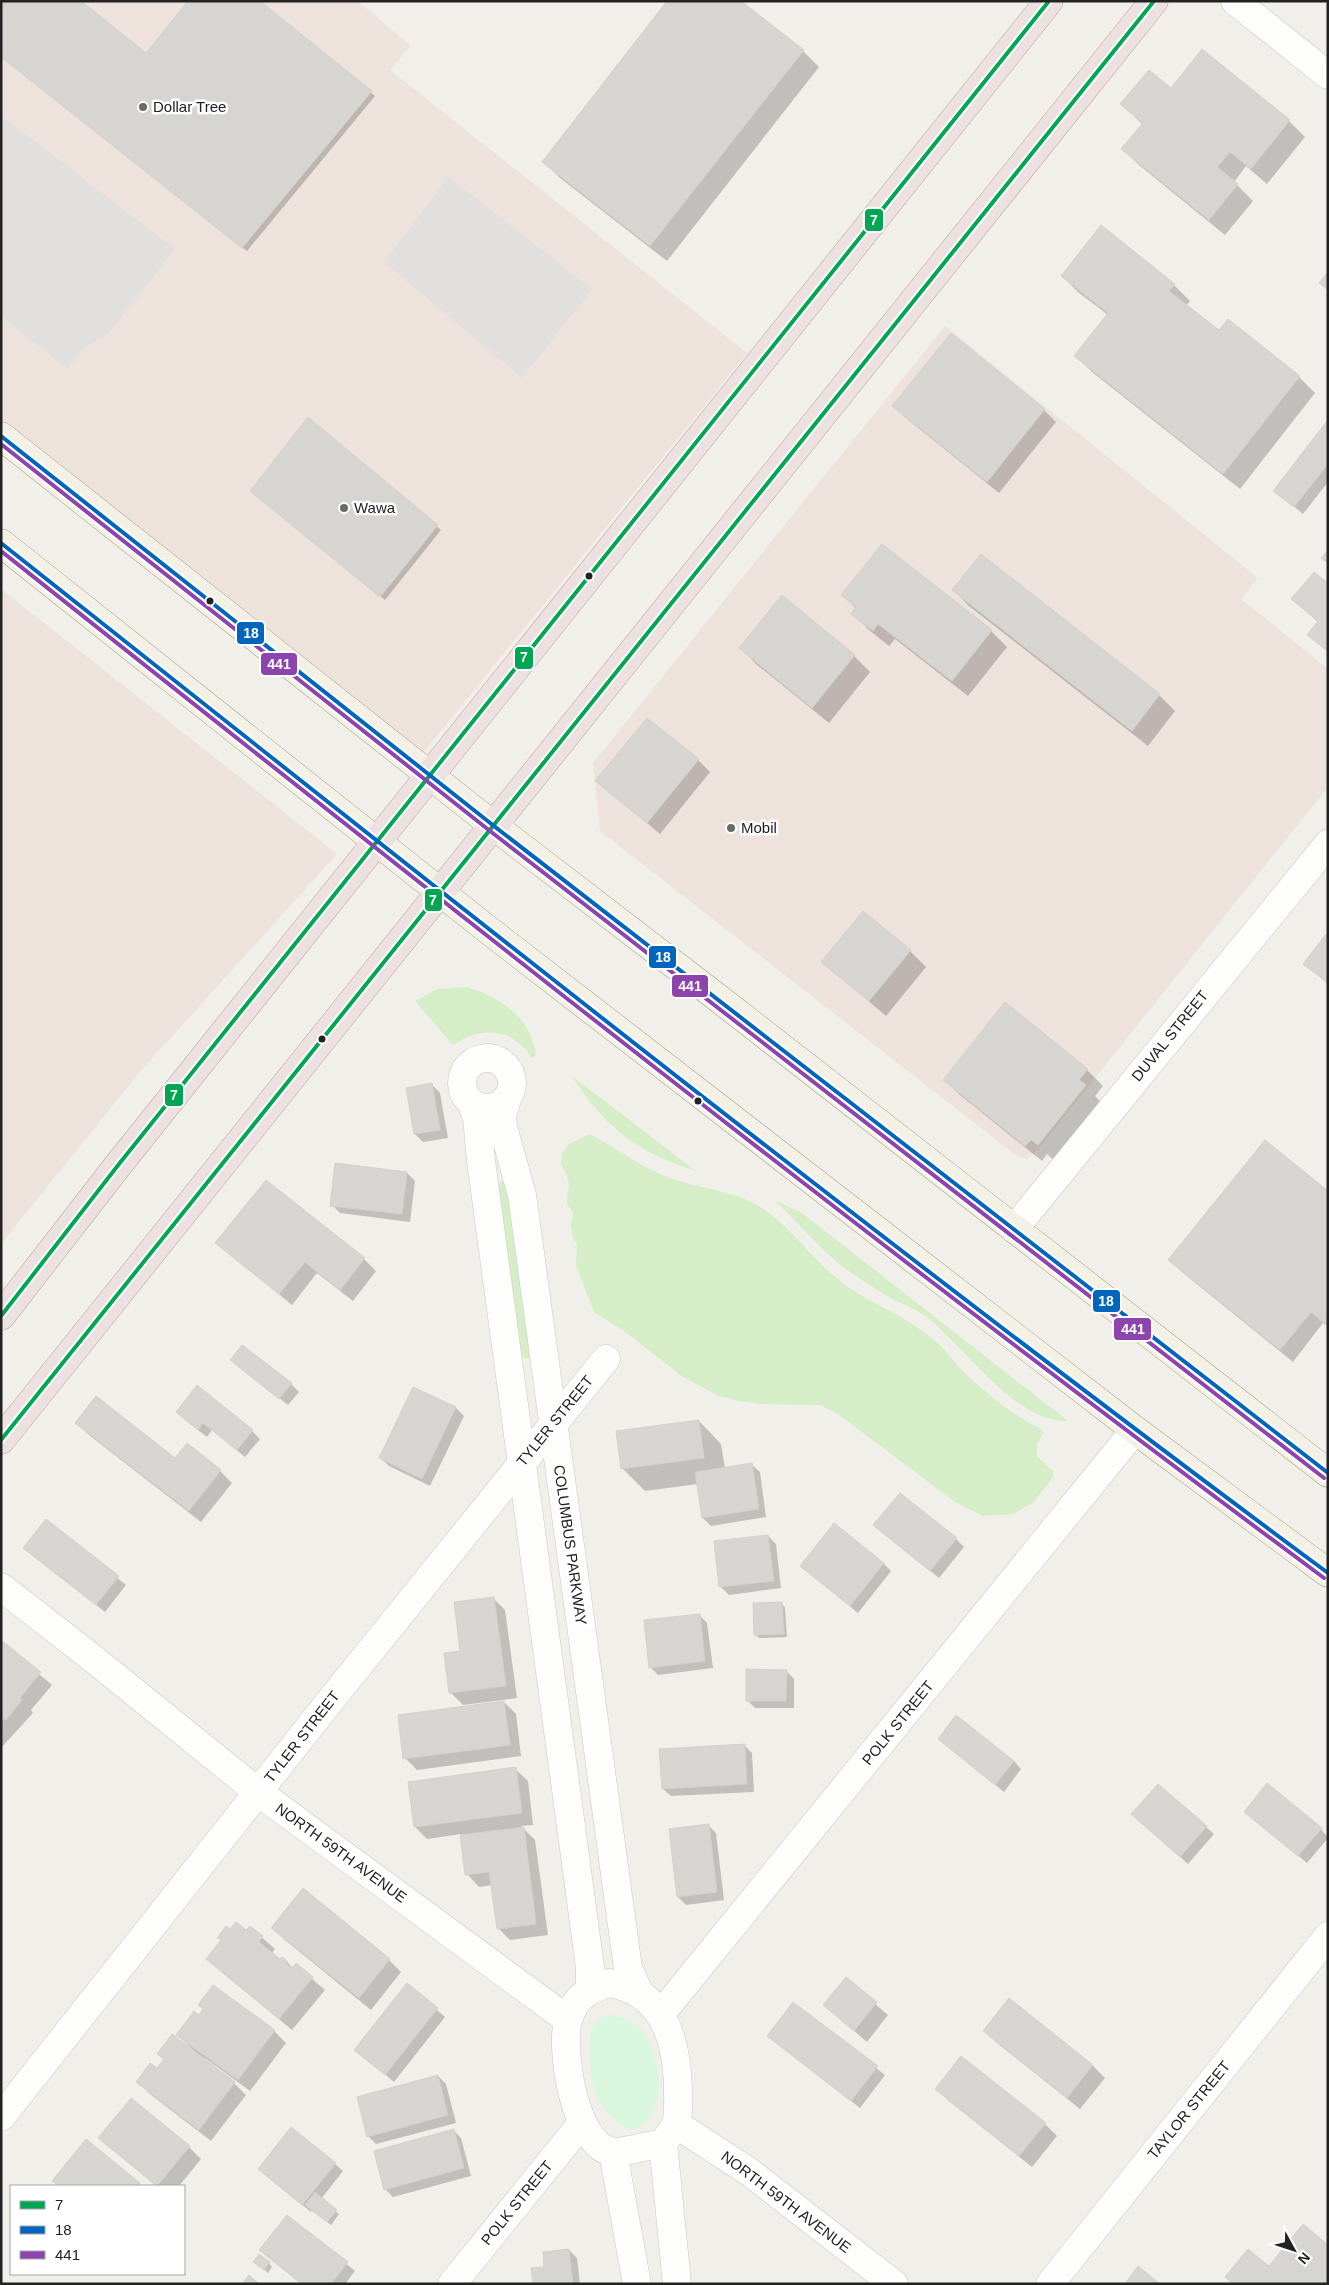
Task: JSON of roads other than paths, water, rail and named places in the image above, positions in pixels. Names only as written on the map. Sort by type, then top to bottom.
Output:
[{"type":"highway","points":[[1,1316],[119,1164],[1049,1]]},
{"type":"highway","points":[[1,1440],[1154,1]]},
{"type":"main road","points":[[1,436],[494,826],[718,998],[1328,1474]]},
{"type":"main road","points":[[1,543],[440,892],[1135,1430],[1328,1573]]},
{"type":"street","points":[[1235,1],[1328,75]]},
{"type":"street","name":"DUVAL STREET","points":[[1014,1229],[1328,844]]},
{"type":"street","points":[[472,1104],[490,1109],[500,1105],[507,1098],[512,1090],[512,1080],[509,1070],[503,1063],[494,1059],[484,1058],[474,1061],[462,1077],[462,1087],[465,1096],[472,1104],[477,1118],[590,1967],[590,1990]]},
{"type":"street","name":"COLUMBUS PARKWAY","points":[[507,1098],[502,1116],[503,1127],[522,1195],[625,1950],[628,1968],[639,1992]]},
{"type":"street","name":"TYLER STREET","points":[[1,2117],[258,1792],[606,1358]]},
{"type":"street","name":"POLK STREET","points":[[660,2015],[1135,1430]]},
{"type":"street","name":"NORTH 59TH AVENUE","points":[[1,1588],[91,1657],[258,1792],[568,2020]]},
{"type":"street","name":"TAYLOR STREET","points":[[1050,2284],[1328,1936]]},
{"type":"street","points":[[670,2134],[613,2152],[596,2143],[582,2123],[573,2097],[566,2047],[568,2020],[576,2002],[590,1990],[608,1983],[624,1985],[639,1992],[652,2004],[668,2027],[678,2076],[670,2134],[677,2284]]},
{"type":"street","name":"POLK STREET","points":[[452,2284],[582,2123]]},
{"type":"street","name":"NORTH 59TH AVENUE","points":[[670,2134],[748,2171],[894,2284]]},
{"type":"street","points":[[613,2152],[636,2284]]},
{"type":"place","name":"Dollar Tree","points":[[143,107]]},
{"type":"place","name":"Wawa","points":[[344,508]]},
{"type":"place","name":"Mobil","points":[[731,828]]}]
